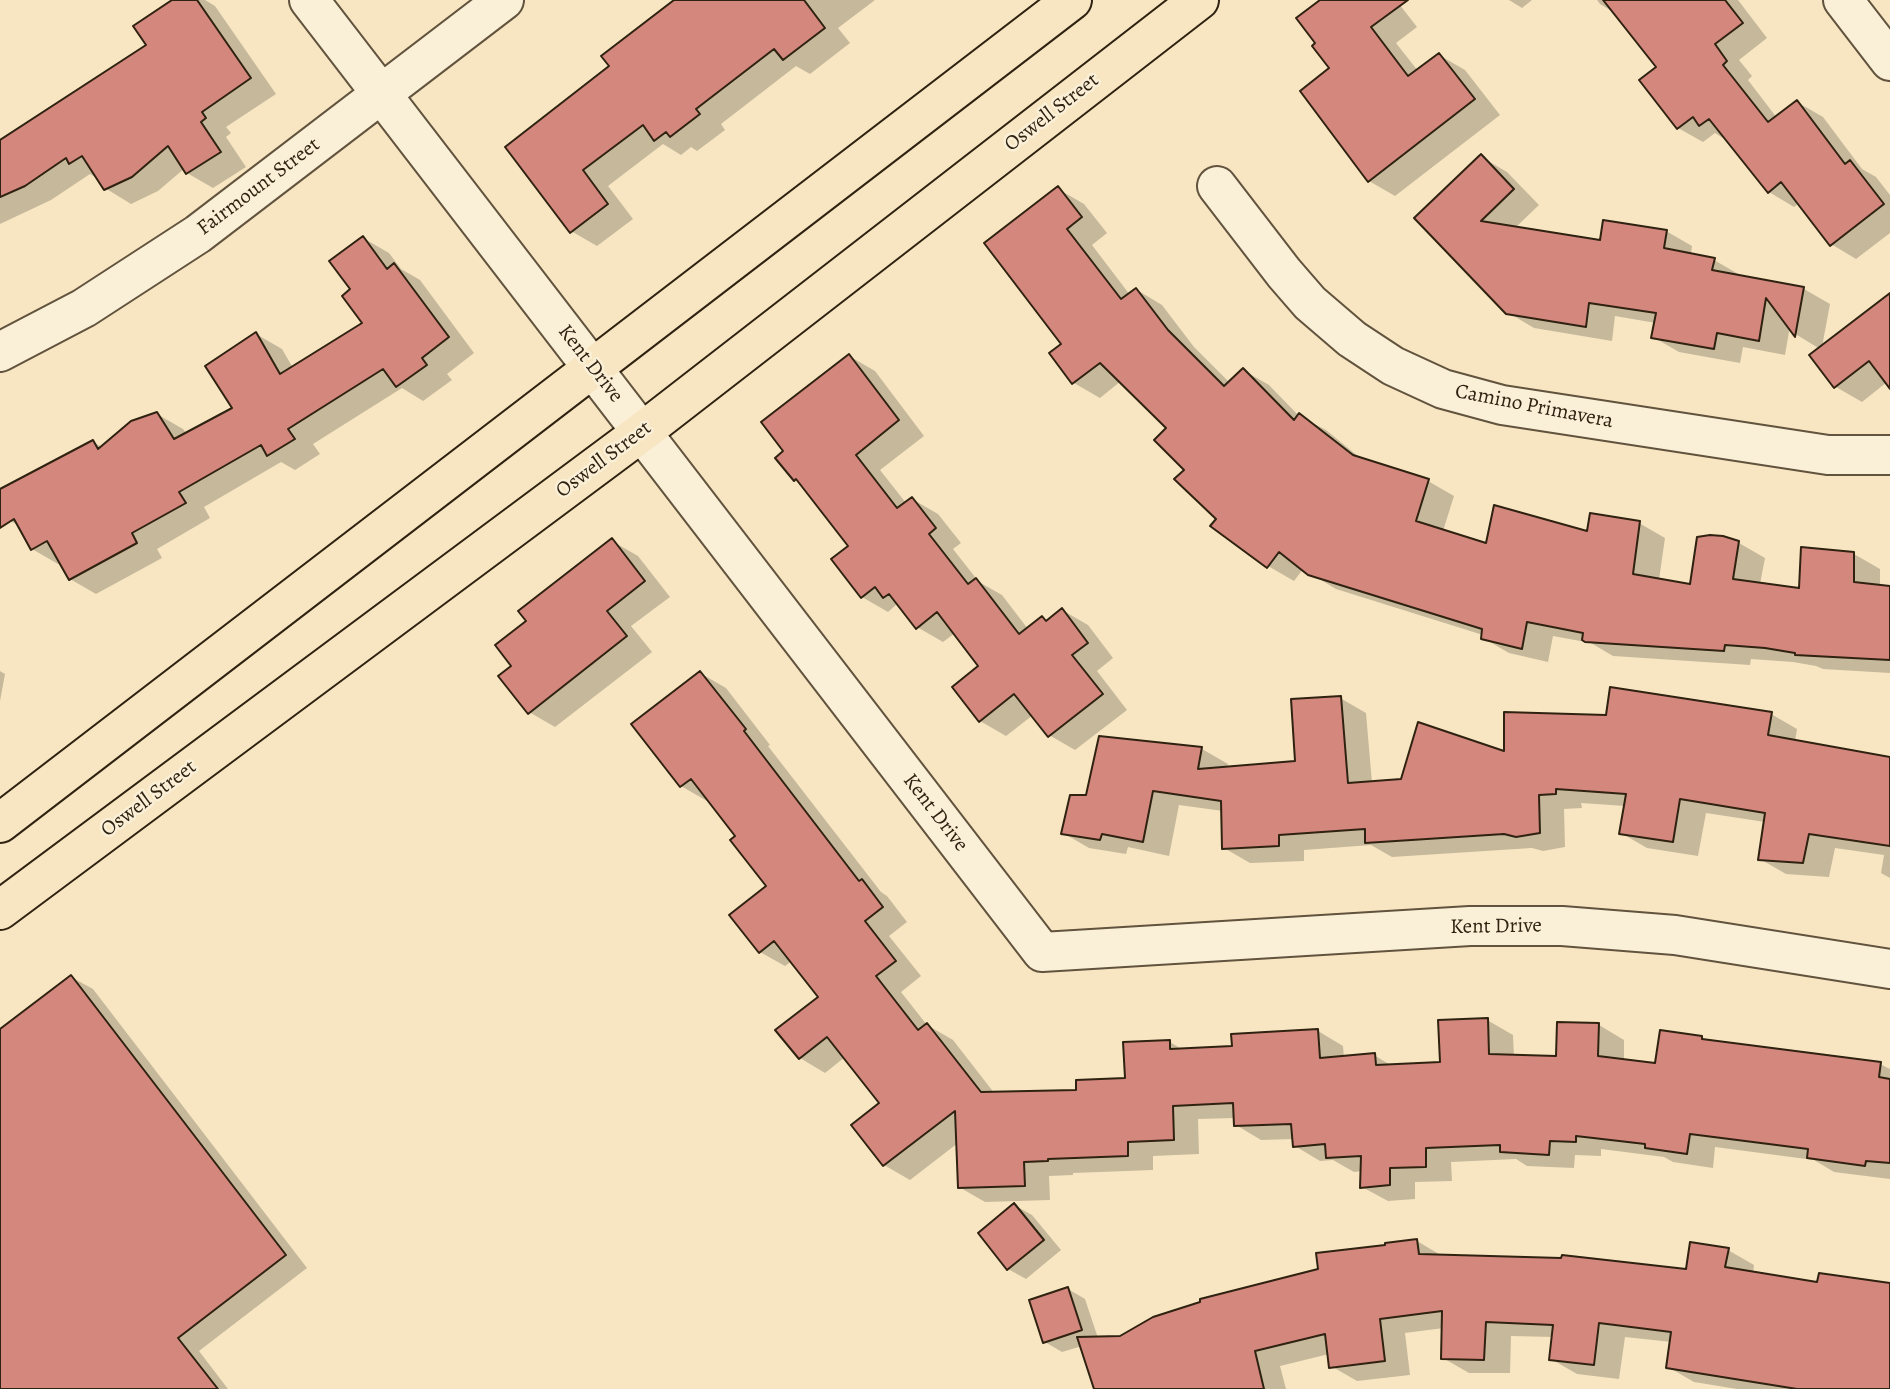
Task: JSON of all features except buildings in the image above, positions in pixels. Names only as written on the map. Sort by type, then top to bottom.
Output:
[{"type":"main road","points":[[0,822],[1072,0]]},
{"type":"main road","name":"Oswell Street","points":[[0,909],[642,432],[1199,0]]},
{"type":"street","name":"Kent Drive","points":[[309,0],[1042,952],[1471,926],[1562,926],[1675,935],[1890,969]]},
{"type":"street","name":"Fairmount Street","points":[[0,352],[84,308],[198,234],[504,0]]},
{"type":"street","points":[[1843,0],[1890,61]]},
{"type":"street","name":"Camino Primavera","points":[[1217,186],[1310,303],[1352,339],[1382,359],[1443,389],[1502,405],[1814,453],[1890,455]]}]
